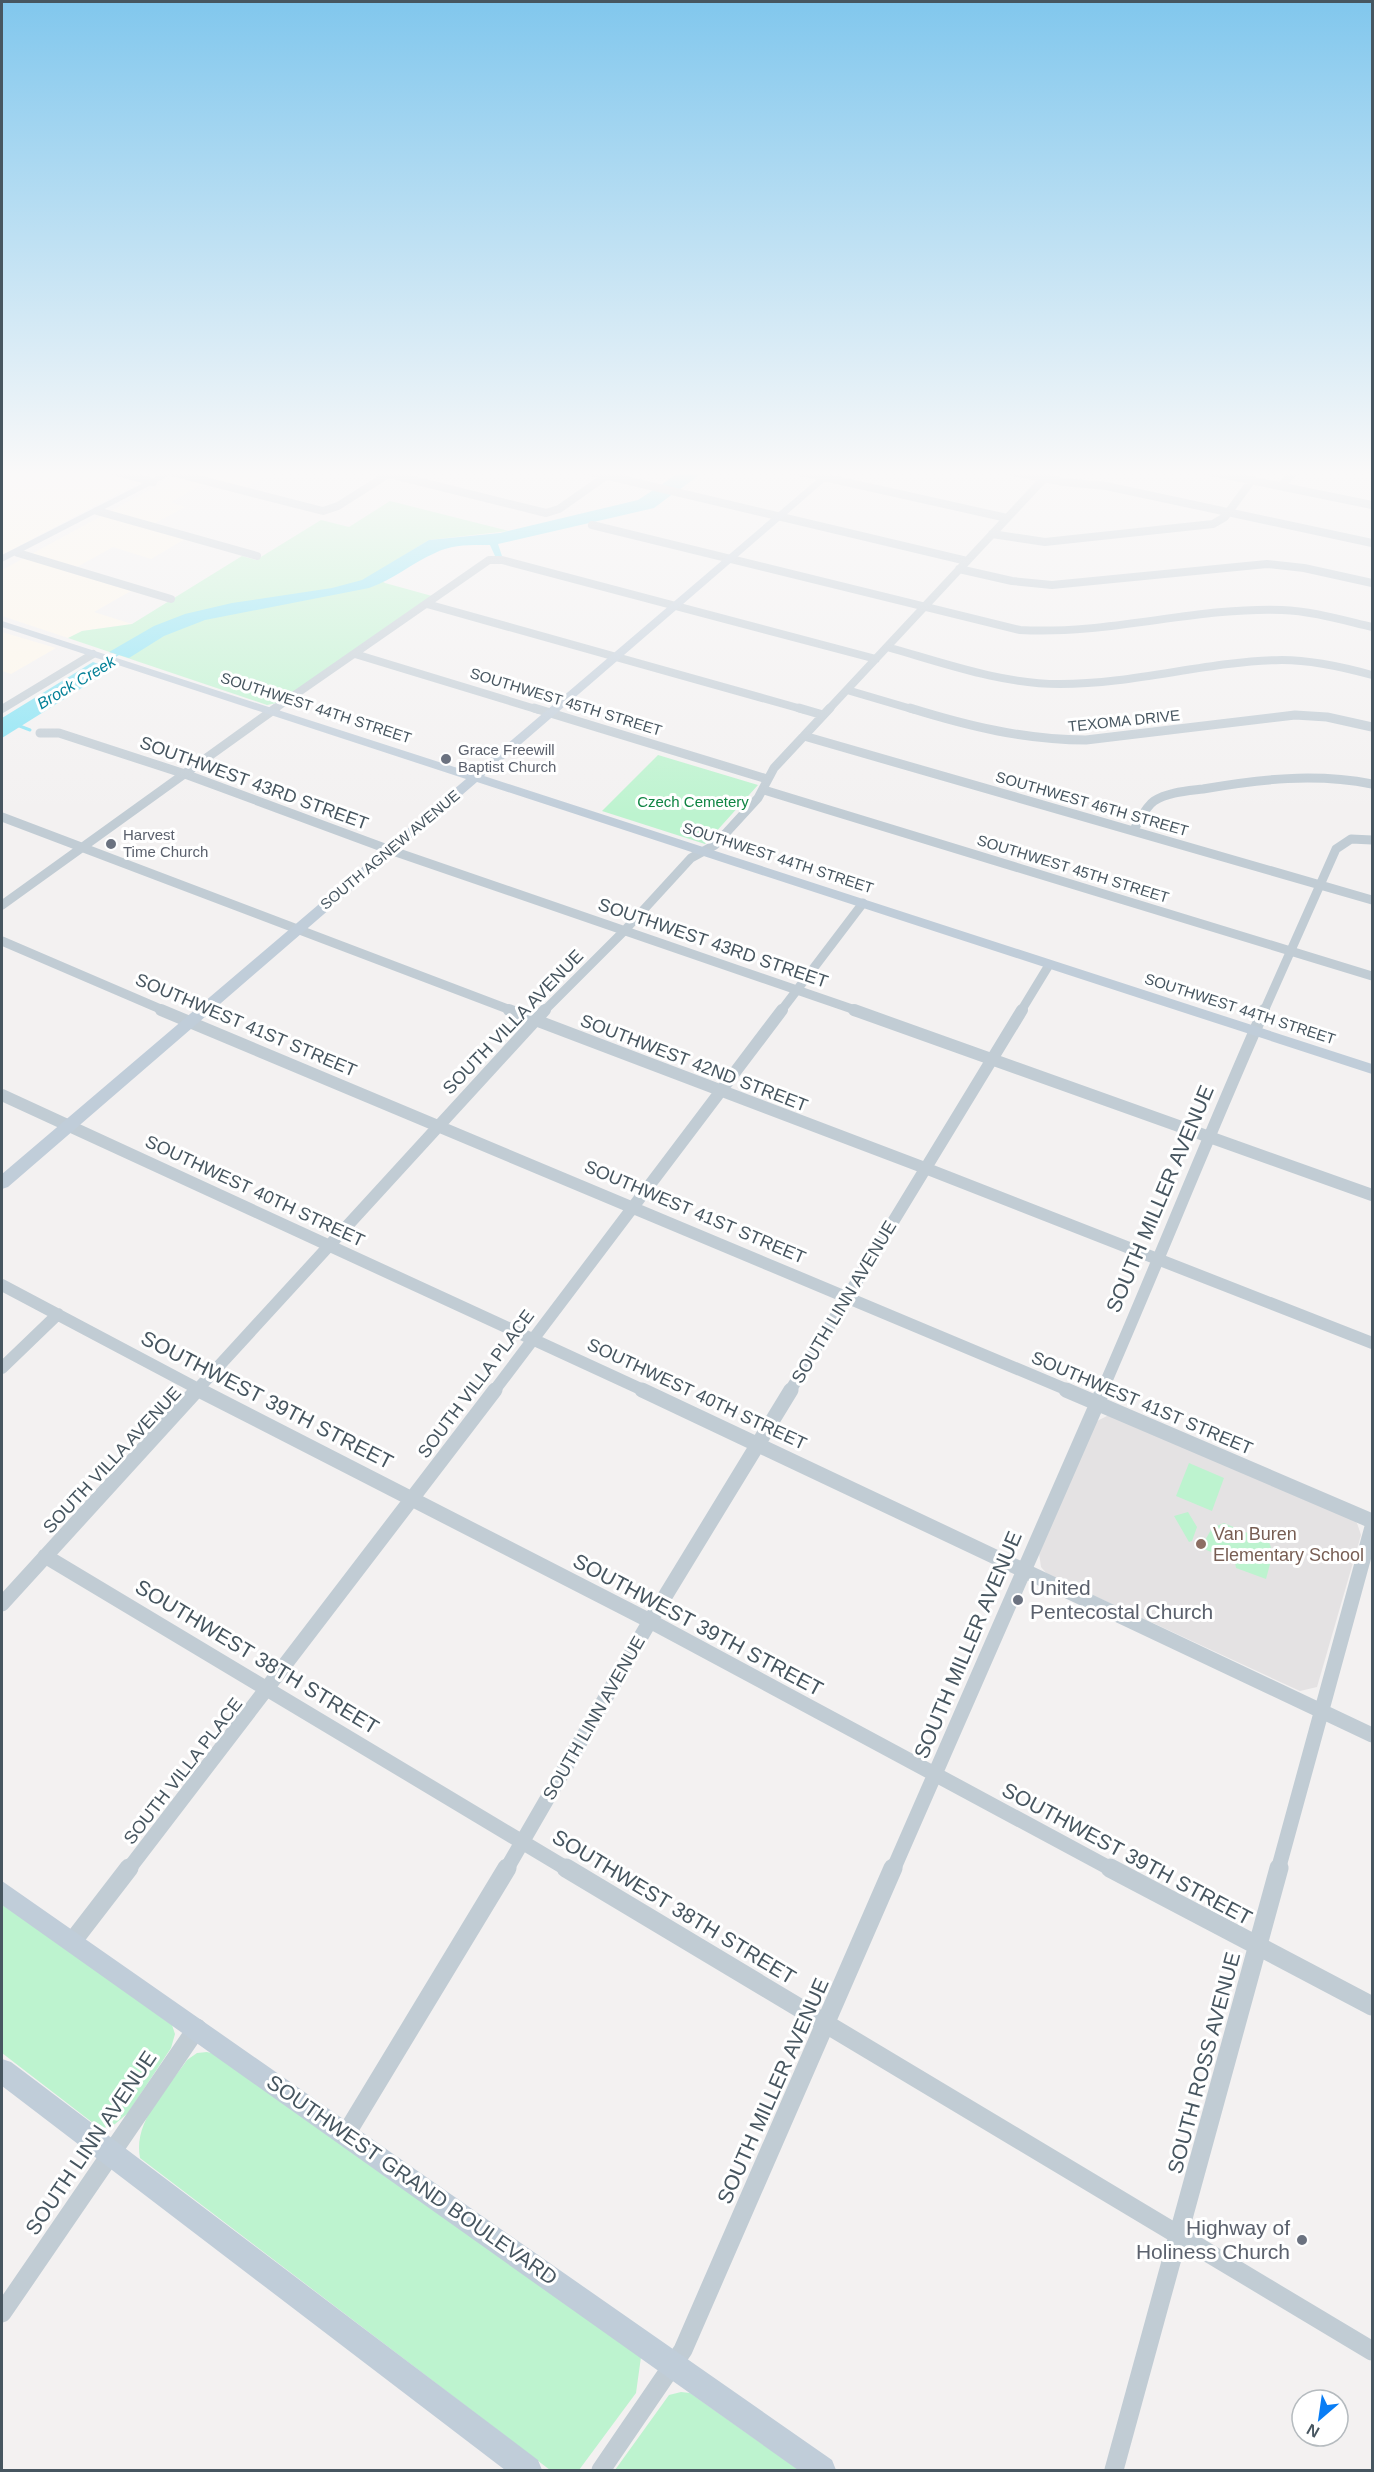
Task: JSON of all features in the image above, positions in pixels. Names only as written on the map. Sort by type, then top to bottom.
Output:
[{"type":"street","points":[[126,585],[171,599]]},
{"type":"street","points":[[2,905],[272,711],[453,585]]},
{"type":"street","points":[[596,585],[876,659]]},
{"type":"street","name":"SOUTH AGNEW AVENUE","points":[[2,1183],[697,585]]},
{"type":"street","points":[[836,585],[1007,628],[1046,632],[1268,610],[1312,614],[1372,627]]},
{"type":"street","name":"SOUTH VILLA AVENUE","points":[[2,1604],[535,1020],[625,930],[691,858],[715,845],[764,790],[767,779],[804,736],[944,585]]},
{"type":"street","points":[[426,604],[823,716]]},
{"type":"street","name":"SOUTHWEST 44TH STREET","points":[[2,624],[1372,1069]]},
{"type":"street","points":[[887,647],[1010,679],[1043,684],[1082,683],[1283,660],[1325,664],[1372,675]]},
{"type":"street","points":[[2,709],[93,654]]},
{"type":"street","name":"SOUTHWEST 45TH STREET","points":[[356,654],[767,779]]},
{"type":"street","name":"TEXOMA DRIVE","points":[[847,690],[1002,732],[1047,741],[1086,740],[1295,715],[1327,717],[1372,727]]},
{"type":"street","name":"SOUTHWEST 43RD STREET","points":[[40,733],[60,733],[184,774],[390,850],[798,990],[1372,1195]]},
{"type":"street","name":"SOUTHWEST 46TH STREET","points":[[804,736],[1372,900]]},
{"type":"street","points":[[1132,831],[1152,802],[1168,795],[1307,776],[1339,778],[1372,784]]},
{"type":"street","name":"SOUTHWEST 45TH STREET","points":[[764,790],[1372,976]]},
{"type":"street","name":"SOUTHWEST 42ND STREET","points":[[2,816],[295,930],[925,1168],[1372,1343]]},
{"type":"street","name":"SOUTH MILLER AVENUE","points":[[601,2470],[682,2350],[934,1776],[1094,1403],[1159,1261],[1208,1136],[1339,845],[1346,841],[1367,839]]},
{"type":"street","name":"SOUTH VILLA PLACE","points":[[72,1942],[268,1690],[862,903]]},
{"type":"street","name":"SOUTHWEST 41ST STREET","points":[[2,941],[189,1022],[635,1206],[1372,1521]]},
{"type":"street","name":"SOUTH LINN AVENUE","points":[[346,2134],[522,1843],[650,1621],[1049,965]]},
{"type":"street","name":"SOUTHWEST 40TH STREET","points":[[2,1095],[759,1444],[1372,1735]]},
{"type":"street","name":"SOUTHWEST 39TH STREET","points":[[2,1286],[199,1390],[650,1621],[934,1776],[1372,2006]]},
{"type":"street","points":[[2,1368],[58,1314]]},
{"type":"street","name":"SOUTH ROSS AVENUE","points":[[1114,2470],[1259,1947],[1372,1527]]},
{"type":"street","name":"SOUTHWEST 38TH STREET","points":[[45,1556],[1372,2351]]},
{"type":"street","name":"SOUTHWEST GRAND BOULEVARD","points":[[2,1892],[822,2470]]},
{"type":"street","name":"SOUTH LINN AVENUE","points":[[2,2313],[197,2028]]},
{"type":"street","points":[[2,2071],[528,2470]]},
{"type":"shaded area","points":[[2,585],[112,585],[131,591],[94,612],[132,624],[82,631],[68,638],[2,616]]},
{"type":"shaded area","points":[[2,632],[56,648],[11,674],[2,671]]},
{"type":"shaded area","name":"Van Buren Elementary School","points":[[1109,1415],[1350,1516],[1357,1523],[1361,1535],[1317,1687],[1300,1691],[1047,1574],[1041,1567],[1039,1553],[1095,1422]]},
{"type":"green space","points":[[195,585],[394,585],[432,596],[282,702],[267,705],[68,638],[82,631],[132,624]]},
{"type":"green space","name":"Czech Cemetery","points":[[658,755],[758,785],[705,844],[602,811]]},
{"type":"green space","points":[[1189,1463],[1224,1478],[1212,1511],[1176,1496]]},
{"type":"green space","points":[[1188,1512],[1197,1527],[1192,1541],[1189,1542],[1174,1516]]},
{"type":"green space","points":[[1224,1523],[1269,1542],[1273,1553],[1266,1579],[1236,1568],[1235,1562],[1204,1549],[1203,1544],[1212,1528]]},
{"type":"green space","points":[[2,1902],[172,2025],[175,2034],[171,2048],[128,2113],[115,2124],[104,2128],[93,2123],[2,2053]]},
{"type":"green space","points":[[197,2053],[215,2054],[641,2357],[636,2393],[579,2470],[550,2470],[140,2158],[139,2144],[142,2131],[153,2106],[187,2060]]},
{"type":"green space","points":[[681,2392],[690,2393],[799,2470],[615,2470],[669,2395]]},
{"type":"water","points":[[342,585],[375,585],[205,620],[164,636],[129,658],[109,652],[154,626],[185,614],[232,603]]},
{"type":"water","name":"Brock Creek","points":[[93,662],[112,669],[2,738],[2,718]]},
{"type":"waterway","name":"Brock Creek","points":[[96,667],[121,653]]},
{"type":"waterway","points":[[17,725],[30,730]]},
{"type":"place","name":"Grace Freewill Baptist Church","points":[[446,759]]},
{"type":"place","name":"Harvest Time Church","points":[[111,844]]},
{"type":"place","name":"Van Buren Elementary School","points":[[1201,1544]]},
{"type":"place","name":"United Pentecostal Church","points":[[1018,1600]]},
{"type":"place","name":"Highway of Holiness Church","points":[[1302,2240]]}]
